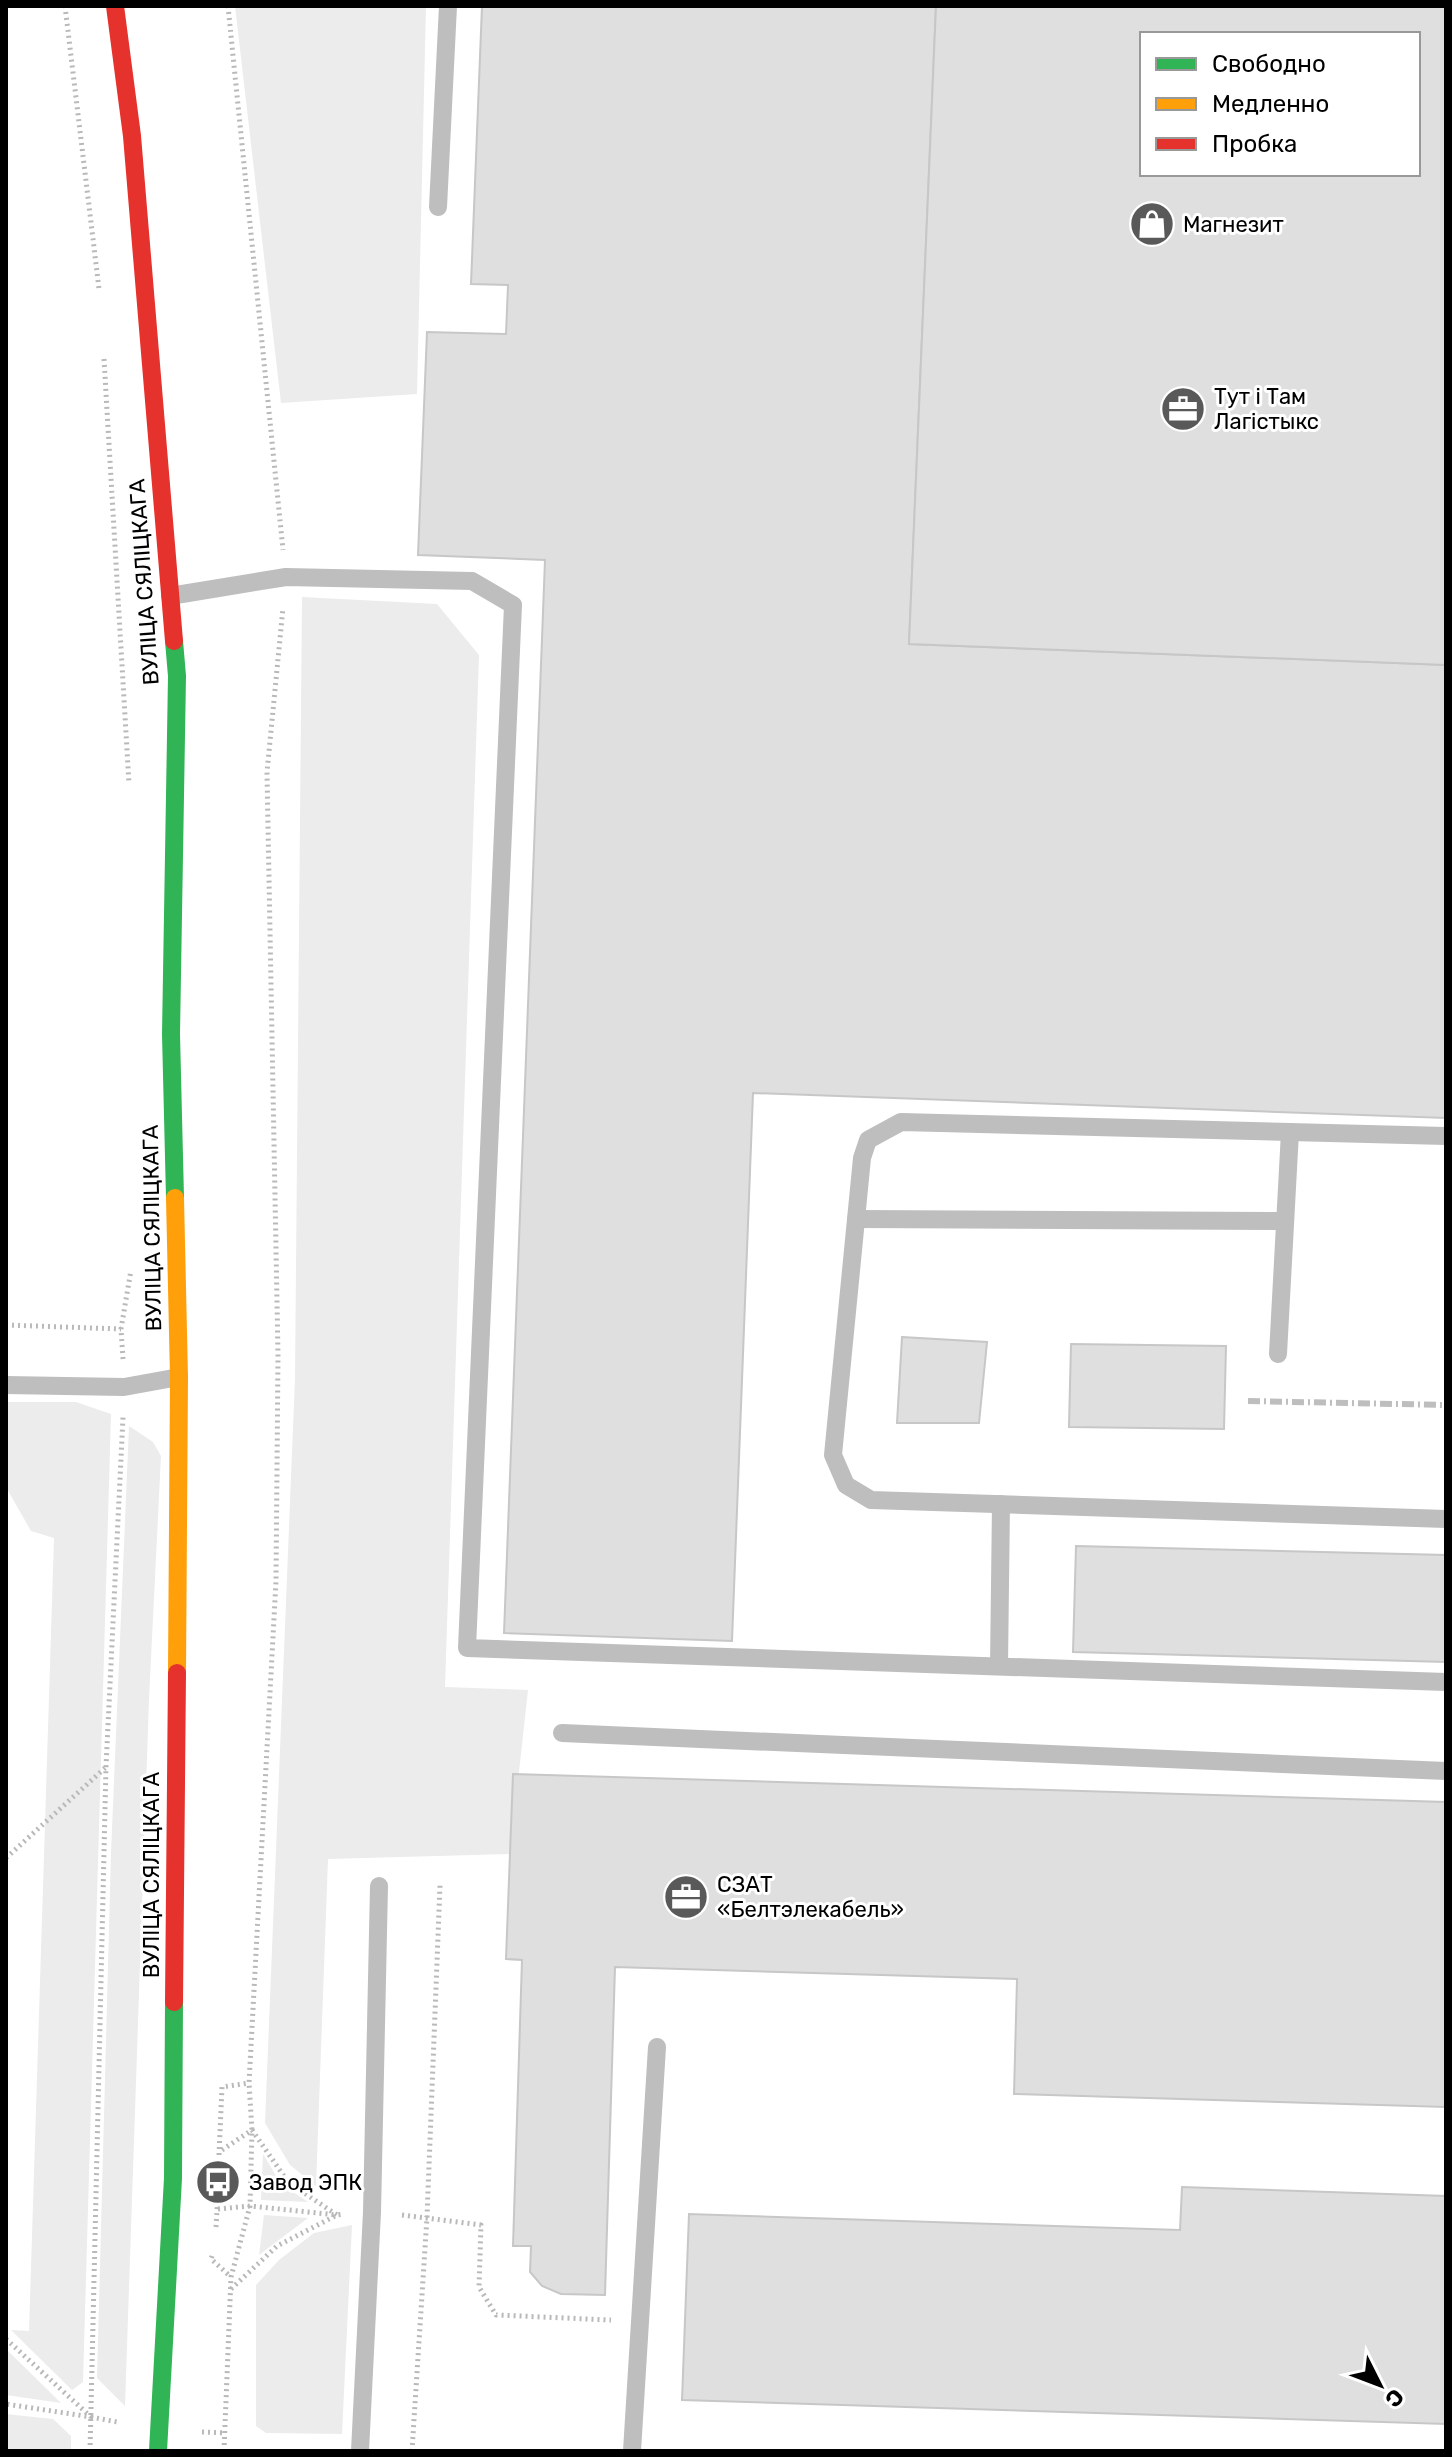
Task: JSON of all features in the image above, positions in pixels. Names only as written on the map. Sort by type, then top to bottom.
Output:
[{"type":"main road","name":"ВУЛІЦА СЯЛІЦКАГА","points":[[115,6],[132,136],[177,676],[171,1034],[179,1377],[173,2178],[158,2451]]},
{"type":"lane","points":[[438,207],[448,6]]},
{"type":"lane","points":[[170,596],[286,577],[472,581],[513,605],[467,1648],[1446,1682]]},
{"type":"lane","points":[[1446,1136],[901,1122],[868,1140],[862,1158],[833,1455],[846,1485],[871,1500],[1446,1519]]},
{"type":"lane","points":[[1278,1354],[1290,1132]]},
{"type":"lane","points":[[856,1219],[1284,1221]]},
{"type":"lane","points":[[6,1385],[124,1387],[179,1377]]},
{"type":"lane","points":[[999,1666],[1001,1504]]},
{"type":"lane","points":[[562,1733],[1446,1771]]},
{"type":"lane","points":[[360,2451],[372,2212],[379,1886]]},
{"type":"lane","points":[[632,2451],[657,2047]]},
{"type":"path","points":[[65,6],[100,298]]},
{"type":"path","points":[[224,2451],[231,2277],[250,2206],[252,2130],[249,2083],[276,1581],[278,1355],[267,772],[286,577],[228,6]]},
{"type":"path","points":[[104,344],[130,792]]},
{"type":"path","points":[[90,2451],[106,1767],[124,1387],[121,1329],[131,1269]]},
{"type":"path","points":[[6,1325],[121,1329]]},
{"type":"path","points":[[6,1858],[106,1767]]},
{"type":"path","points":[[412,2451],[427,2217],[440,1885]]},
{"type":"path","points":[[218,2167],[222,2087],[249,2083]]},
{"type":"path","points":[[219,2152],[252,2130]]},
{"type":"path","points":[[252,2130],[288,2182],[337,2215]]},
{"type":"path","points":[[215,2234],[218,2182]]},
{"type":"path","points":[[218,2209],[250,2206],[337,2215],[372,2212],[481,2225],[479,2287],[496,2315],[640,2321]]},
{"type":"path","points":[[230,2290],[277,2246],[337,2215]]},
{"type":"path","points":[[213,2246],[211,2259],[231,2277]]},
{"type":"path","points":[[6,2339],[91,2417]]},
{"type":"path","points":[[6,2404],[91,2417]]},
{"type":"shaded area","points":[[235,6],[426,6],[417,394],[281,403]]},
{"type":"shaded area","points":[[302,597],[437,604],[479,655],[445,1687],[528,1690],[510,1854],[328,1859],[316,2186],[290,2165],[265,2123],[295,1378]]},
{"type":"shaded area","points":[[76,1402],[111,1414],[83,2382],[72,2390],[11,2330],[29,2331],[54,1538],[31,1531],[6,1487],[6,1403]]},
{"type":"shaded area","points":[[129,1426],[153,1442],[161,1456],[149,1699],[125,2406],[97,2378],[111,1853]]},
{"type":"shaded area","points":[[263,2154],[281,2184],[308,2202],[261,2200]]},
{"type":"shaded area","points":[[264,2215],[308,2218],[259,2255]]},
{"type":"shaded area","points":[[352,2225],[342,2434],[266,2433],[256,2426],[256,2285],[279,2260],[314,2233]]},
{"type":"shaded area","points":[[6,2349],[61,2403],[6,2395]]},
{"type":"shaded area","points":[[6,2414],[53,2419],[71,2436],[71,2451],[6,2451]]},
{"type":"building","points":[[482,6],[936,6],[909,644],[1446,665],[1446,1118],[753,1093],[732,1641],[504,1633],[545,560],[418,555],[427,332],[506,334],[508,285],[471,284]]},
{"type":"building","name":"Тут і Там Лагістыкс","points":[[936,6],[1446,6],[1446,665],[909,644]]},
{"type":"building","points":[[902,1337],[987,1342],[979,1423],[897,1423]]},
{"type":"building","points":[[1071,1344],[1226,1346],[1224,1429],[1069,1427]]},
{"type":"building","points":[[1076,1546],[1446,1555],[1446,1662],[1073,1652]]},
{"type":"building","points":[[513,1774],[1446,1802],[1446,2107],[1014,2094],[1017,1979],[615,1967],[605,2295],[561,2294],[542,2286],[530,2272],[531,2246],[513,2246],[522,1960],[506,1959]]},
{"type":"building","points":[[1182,2187],[1446,2196],[1446,2424],[682,2400],[689,2214],[1180,2230]]},
{"type":"railway","points":[[1248,1401],[1446,1405]]},
{"type":"traffic: fast","points":[[174,641],[177,676],[171,1034],[175,1198]]},
{"type":"traffic: fast","points":[[158,2451],[173,2178],[174,2002]]},
{"type":"traffic: slow","points":[[175,1198],[179,1377],[177,1673]]},
{"type":"traffic: jam","points":[[115,6],[132,136],[174,641]]},
{"type":"traffic: jam","points":[[174,2002],[177,1673]]},
{"type":"place","name":"Магнезит","points":[[1152,224]]},
{"type":"place","name":"Тут і Там Лагістыкс","points":[[1183,409]]},
{"type":"place","name":"СЗАТ «Белтэлекабель»","points":[[686,1897]]},
{"type":"place","name":"Завод ЭПК","points":[[218,2182]]}]
